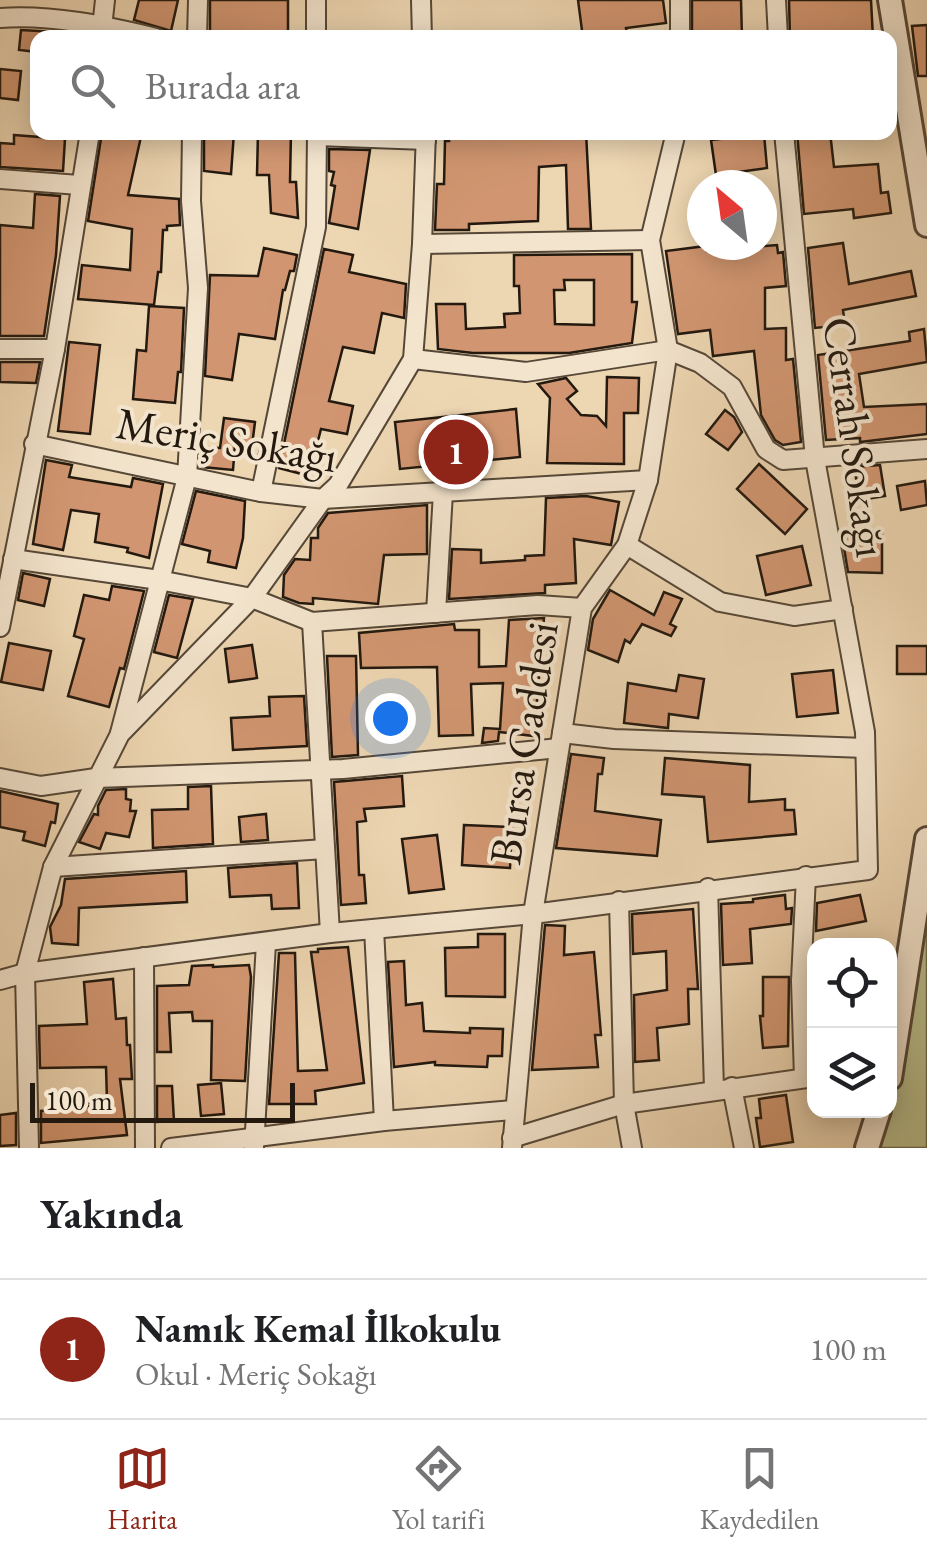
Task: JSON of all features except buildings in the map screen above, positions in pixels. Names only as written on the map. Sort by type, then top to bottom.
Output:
[{"type":"street","points":[[102,30],[105,0]]},
{"type":"street","points":[[197,30],[198,0]]},
{"type":"street","points":[[316,0],[316,30]]},
{"type":"street","points":[[421,0],[422,30]]},
{"type":"street","points":[[680,0],[680,30]]},
{"type":"street","points":[[776,0],[778,30]]},
{"type":"street","points":[[890,0],[895,30]]},
{"type":"street","points":[[0,18],[16,17],[91,30]]},
{"type":"street","points":[[897,43],[927,225]]},
{"type":"street","points":[[0,627],[55,349],[88,140]]},
{"type":"street","points":[[28,1148],[25,973],[53,867],[120,734],[187,477],[198,288],[190,201],[192,140]]},
{"type":"street","points":[[261,492],[316,227],[317,140]]},
{"type":"street","points":[[120,734],[252,598],[338,484],[413,359],[426,140]]},
{"type":"street","name":"Bursa Caddesi","points":[[512,1143],[533,914],[582,608],[627,545],[648,480],[668,350],[650,240],[674,140]]},
{"type":"street","name":"Cerrah Sokağı","points":[[785,140],[815,459],[865,748],[868,870],[806,876]]},
{"type":"street","points":[[0,179],[80,185]]},
{"type":"street","points":[[422,244],[650,240]]},
{"type":"street","points":[[0,349],[55,349]]},
{"type":"street","points":[[413,359],[526,372],[668,350],[700,363],[732,386],[766,449],[783,460],[927,449]]},
{"type":"street","name":"Meriç Sokağı","points":[[34,444],[261,492],[323,499],[648,480]]},
{"type":"street","points":[[436,614],[443,492]]},
{"type":"street","points":[[627,545],[720,602],[794,616],[843,609]]},
{"type":"street","points":[[13,559],[252,598],[312,622],[538,605],[582,608]]},
{"type":"street","points":[[312,622],[330,933]]},
{"type":"street","points":[[0,778],[41,786],[96,778],[320,770],[560,740],[865,748]]},
{"type":"street","points":[[897,1033],[927,839]]},
{"type":"street","points":[[53,867],[324,849]]},
{"type":"street","points":[[0,980],[144,957],[330,933],[533,914],[806,876],[801,981],[807,1053]]},
{"type":"street","points":[[708,888],[723,1088],[744,1148]]},
{"type":"street","points":[[619,901],[624,1104],[632,1148]]},
{"type":"street","points":[[374,929],[384,1120]]},
{"type":"street","points":[[254,1142],[266,943]]},
{"type":"street","points":[[144,957],[145,1148]]},
{"type":"street","points":[[512,1143],[624,1104],[807,1077]]},
{"type":"street","points":[[171,1148],[254,1142],[384,1120],[513,1110]]},
{"type":"street","points":[[867,1148],[876,1118]]},
{"type":"green space","points":[[927,902],[927,1148],[877,1148],[885,1118],[897,1118],[897,1077],[909,1035]]},
{"type":"place","name":"Namık Kemal İlkokulu","points":[[456,452]]}]
